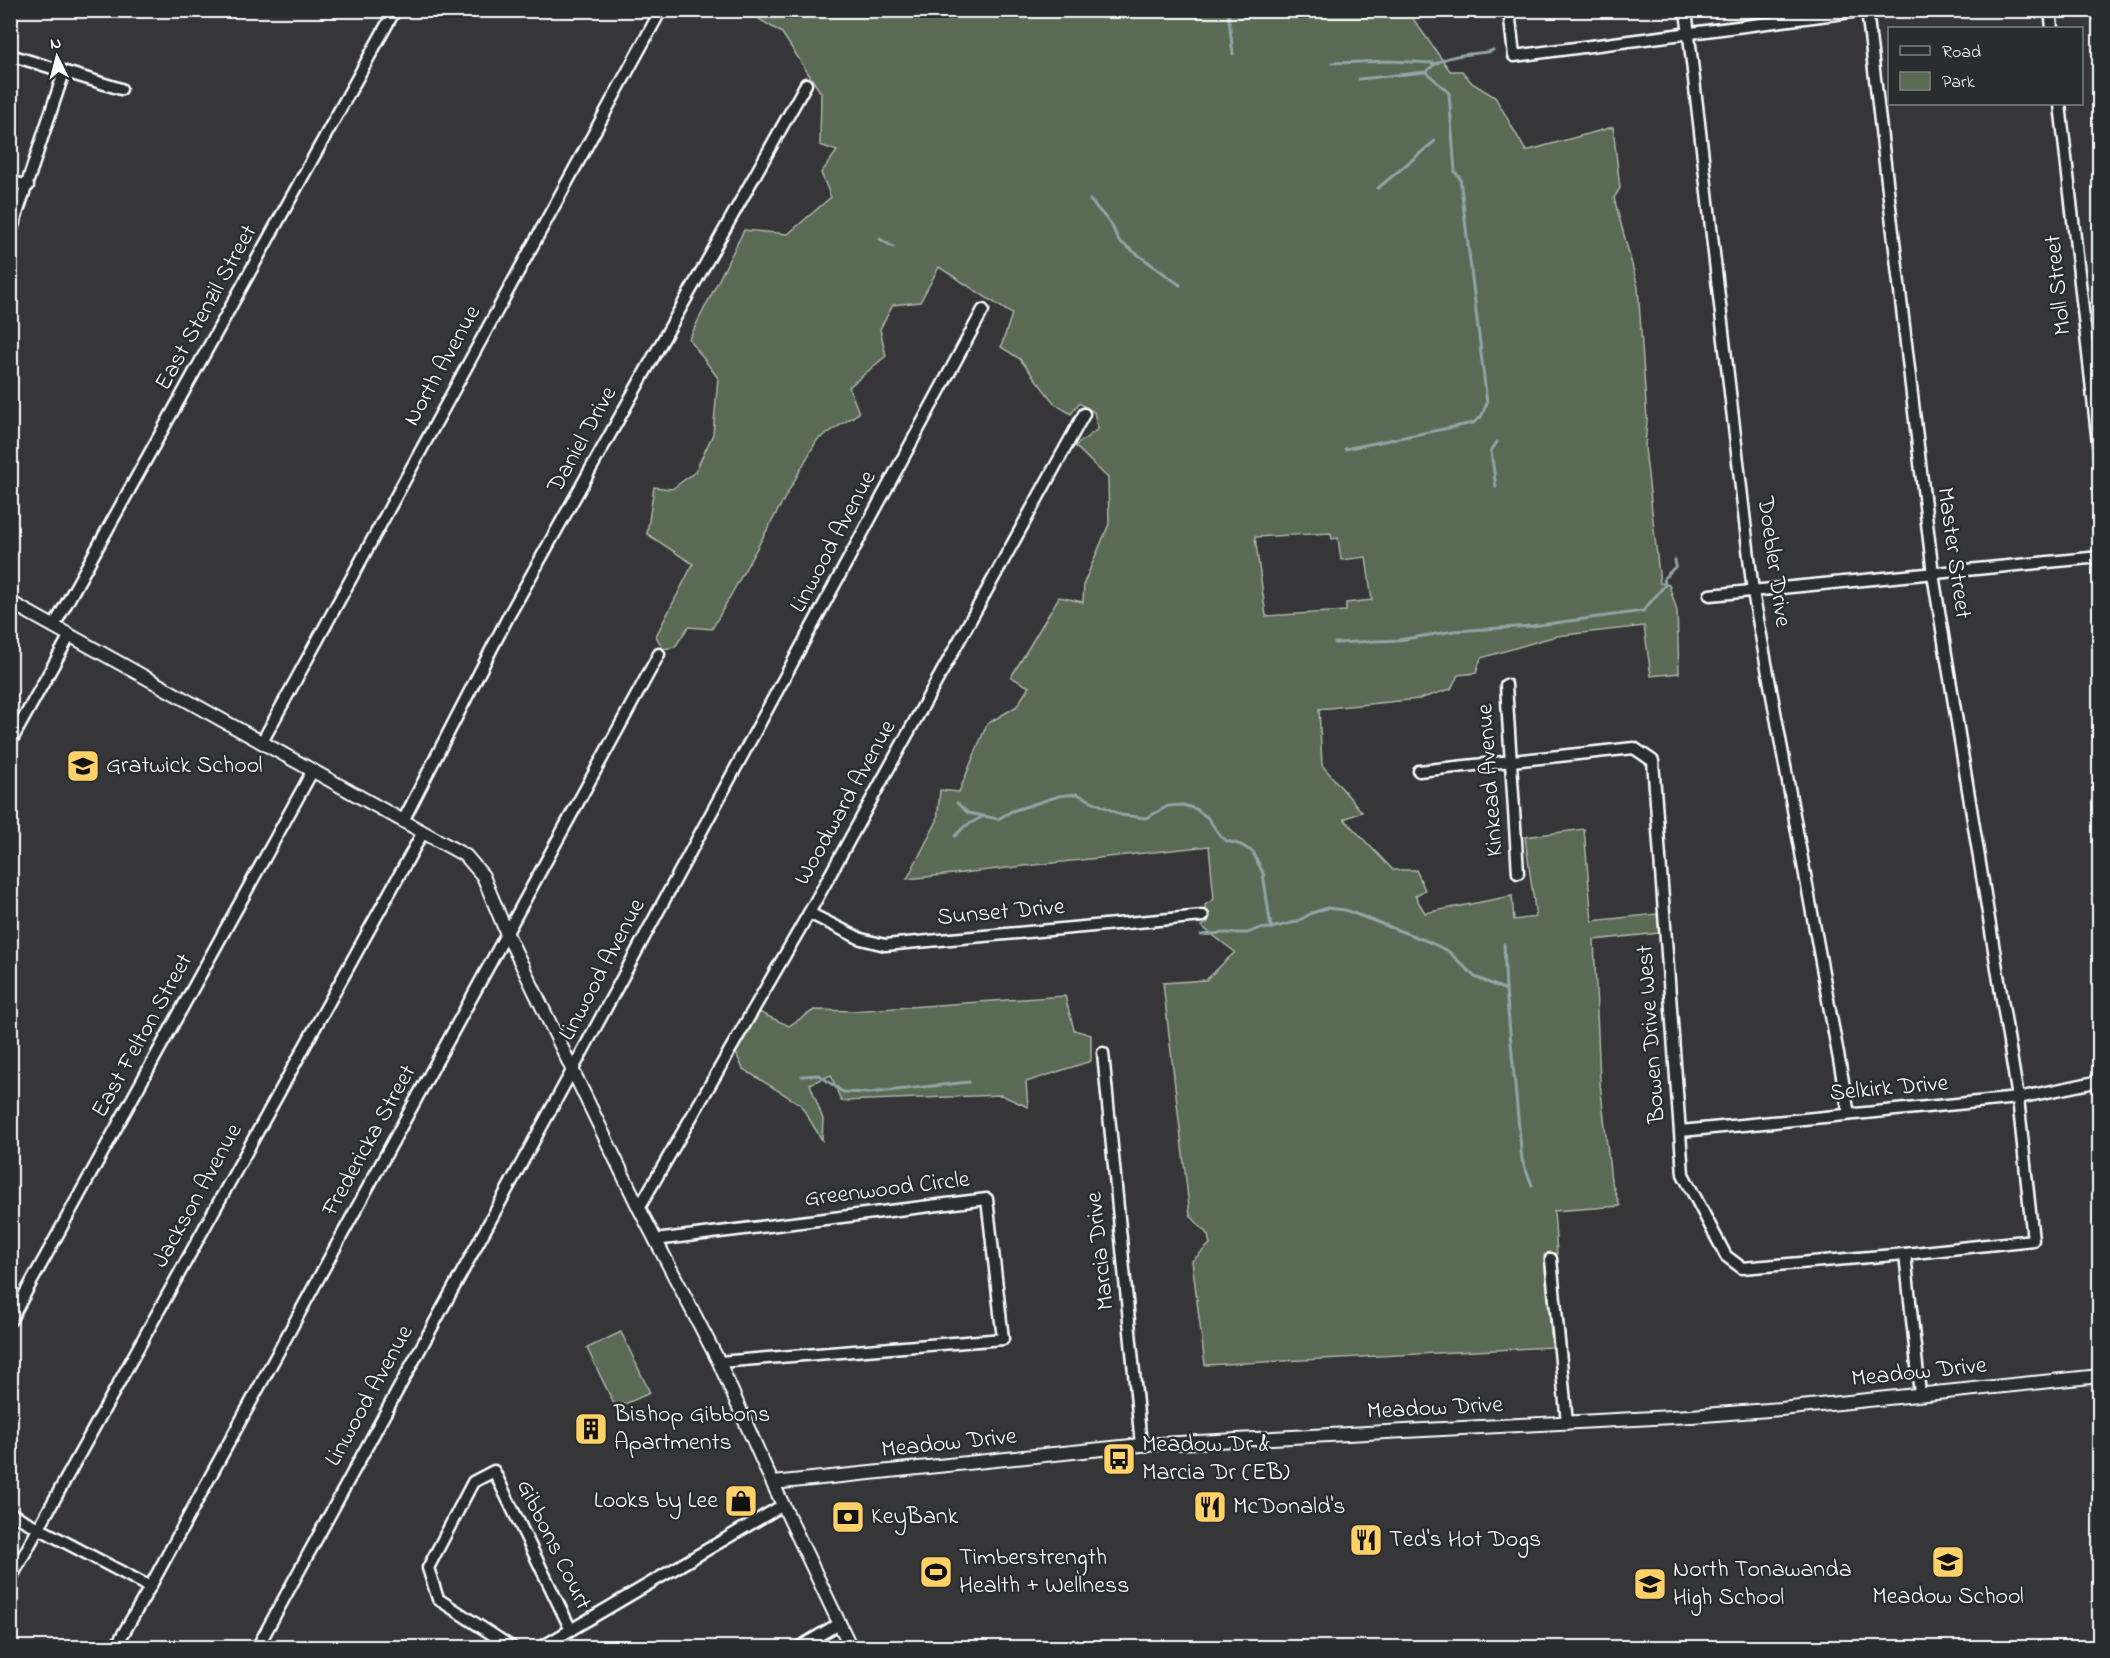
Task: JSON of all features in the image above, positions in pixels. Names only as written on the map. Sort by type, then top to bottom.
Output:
[{"type":"street","name":"East Stenzil Street","points":[[54,626],[395,10]]},
{"type":"street","name":"North Avenue","points":[[262,742],[661,10]]},
{"type":"street","points":[[1509,10],[1514,56],[1867,10]]},
{"type":"street","name":"Doebler Drive","points":[[1686,10],[1754,592],[1849,1114]]},
{"type":"street","name":"Master Street","points":[[1867,10],[1933,574],[2018,1098],[2033,1240],[1905,1254]]},
{"type":"street","points":[[2050,10],[2052,27]]},
{"type":"street","points":[[10,56],[121,89]]},
{"type":"street","points":[[10,235],[64,72]]},
{"type":"street","name":"Daniel Drive","points":[[403,821],[508,617],[806,84]]},
{"type":"street","name":"Moll Street","points":[[2060,105],[2100,461]]},
{"type":"street","points":[[10,180],[28,186]]},
{"type":"street","name":"Linwood Avenue","points":[[256,1647],[573,1069],[983,310]]},
{"type":"street","name":"Woodward Avenue","points":[[639,1208],[809,913],[1084,414]]},
{"type":"street","points":[[1710,595],[2100,557]]},
{"type":"street","points":[[10,602],[423,831],[466,856],[483,876],[507,934],[639,1208],[719,1362],[783,1505],[851,1647]]},
{"type":"street","points":[[10,744],[70,635]]},
{"type":"street","name":"Fredericka Street","points":[[115,1647],[150,1587],[659,654]]},
{"type":"street","name":"Kinkead Avenue","points":[[1506,685],[1518,873]]},
{"type":"street","name":"Bowen Drive West","points":[[1512,762],[1634,748],[1653,761],[1683,1174],[1726,1256],[1742,1268],[1905,1254]]},
{"type":"street","points":[[1419,771],[1512,762]]},
{"type":"street","name":"East Felton Street","points":[[10,1321],[313,770]]},
{"type":"street","name":"Jackson Avenue","points":[[10,1580],[423,831]]},
{"type":"street","name":"Sunset Drive","points":[[809,913],[861,939],[885,945],[1203,916]]},
{"type":"street","name":"Marcia Drive","points":[[1103,1053],[1141,1445]]},
{"type":"street","name":"Selkirk Drive","points":[[1681,1131],[2018,1098],[2100,1081]]},
{"type":"street","name":"Greenwood Circle","points":[[655,1240],[987,1199],[1003,1339],[719,1362]]},
{"type":"street","points":[[1905,1254],[1920,1394]]},
{"type":"street","points":[[1551,1259],[1567,1423]]},
{"type":"street","name":"Meadow Drive","points":[[773,1483],[1141,1445],[1691,1416],[2100,1376]]},
{"type":"street","name":"Gibbons Court","points":[[513,1647],[438,1599],[428,1568],[473,1482],[494,1471],[571,1630]]},
{"type":"street","points":[[540,1647],[783,1505]]},
{"type":"street","points":[[10,1513],[150,1587]]},
{"type":"street","points":[[798,1647],[840,1623]]},
{"type":"green space","points":[[1379,10],[1380,17],[1409,13],[1450,71],[1462,71],[1472,83],[1495,97],[1526,151],[1613,127],[1620,188],[1614,198],[1638,287],[1647,419],[1645,448],[1660,583],[1669,585],[1677,611],[1679,673],[1651,676],[1644,626],[1556,636],[1481,658],[1476,673],[1458,675],[1451,689],[1419,699],[1319,709],[1322,765],[1362,812],[1344,819],[1393,870],[1416,870],[1425,890],[1415,896],[1425,913],[1512,896],[1514,920],[1536,917],[1525,837],[1584,829],[1592,921],[1657,914],[1659,933],[1594,940],[1600,1083],[1611,1180],[1620,1206],[1554,1211],[1557,1254],[1544,1255],[1552,1347],[1205,1365],[1192,1261],[1210,1244],[1208,1235],[1190,1215],[1163,983],[1206,980],[1235,952],[1201,926],[1208,922],[1205,905],[1214,899],[1209,846],[907,879],[937,821],[940,790],[959,792],[987,724],[1017,706],[1029,687],[1011,677],[1059,597],[1083,602],[1084,583],[1109,524],[1108,478],[1075,446],[1098,429],[1094,412],[1079,403],[1071,414],[1055,404],[1020,359],[1001,347],[1012,314],[939,267],[920,302],[893,305],[880,329],[886,356],[849,387],[859,413],[817,440],[712,629],[688,627],[675,647],[663,649],[656,636],[693,564],[647,534],[654,487],[672,489],[695,472],[713,434],[718,378],[689,339],[744,230],[788,234],[831,197],[821,173],[837,151],[820,145],[821,93],[782,33],[759,19],[756,11]],"holes":[[[1331,533],[1332,539],[1338,538],[1341,560],[1366,557],[1372,600],[1346,603],[1346,611],[1266,616],[1255,537]]]},
{"type":"green space","points":[[1065,996],[1074,1030],[1091,1035],[1091,1061],[1026,1082],[1028,1107],[1001,1095],[841,1101],[831,1075],[810,1084],[823,1119],[822,1140],[800,1104],[743,1069],[736,1053],[759,1012],[789,1026],[814,1010],[853,1011]]},
{"type":"green space","points":[[621,1332],[650,1393],[616,1408],[587,1348]]},
{"type":"waterway","points":[[1228,10],[1233,54]]},
{"type":"waterway","points":[[1359,79],[1426,72],[1447,59],[1493,50]]},
{"type":"waterway","points":[[1332,63],[1390,61],[1434,63]]},
{"type":"waterway","points":[[1345,449],[1473,423],[1481,417],[1487,403],[1460,178],[1455,172],[1449,93],[1426,72]]},
{"type":"waterway","points":[[1378,188],[1435,141]]},
{"type":"waterway","points":[[1090,200],[1111,224],[1119,241],[1180,285]]},
{"type":"waterway","points":[[880,239],[893,247]]},
{"type":"waterway","points":[[1496,487],[1491,451],[1497,442]]},
{"type":"waterway","points":[[1335,643],[1399,640],[1454,631],[1532,626],[1643,611],[1665,585],[1664,578],[1676,566],[1675,560]]},
{"type":"waterway","points":[[957,803],[968,813],[998,819],[1012,811],[1059,796],[1077,794],[1121,815],[1146,818],[1168,806],[1183,805],[1196,809],[1208,818],[1221,837],[1253,852],[1263,873],[1271,928]]},
{"type":"waterway","points":[[955,836],[965,826],[982,817]]},
{"type":"waterway","points":[[1201,935],[1248,933],[1257,929],[1296,922],[1327,908],[1345,910],[1448,951],[1475,977],[1506,990]]},
{"type":"waterway","points":[[1504,944],[1506,990],[1522,1160],[1532,1185]]},
{"type":"waterway","points":[[802,1076],[819,1075],[843,1092],[869,1093],[969,1082]]},
{"type":"place","name":"Gratwick School","points":[[83,766]]},
{"type":"place","name":"Bishop Gibbons Apartments","points":[[591,1429]]},
{"type":"place","name":"Meadow Dr & Marcia Dr (EB)","points":[[1119,1459]]},
{"type":"place","name":"Looks by Lee","points":[[741,1501]]},
{"type":"place","name":"McDonald's","points":[[1210,1507]]},
{"type":"place","name":"KeyBank","points":[[848,1517]]},
{"type":"place","name":"Ted's Hot Dogs","points":[[1366,1540]]},
{"type":"place","name":"Meadow School","points":[[1948,1562]]},
{"type":"place","name":"Timberstrength Health + Wellness","points":[[936,1572]]},
{"type":"place","name":"North Tonawanda High School","points":[[1650,1584]]}]
